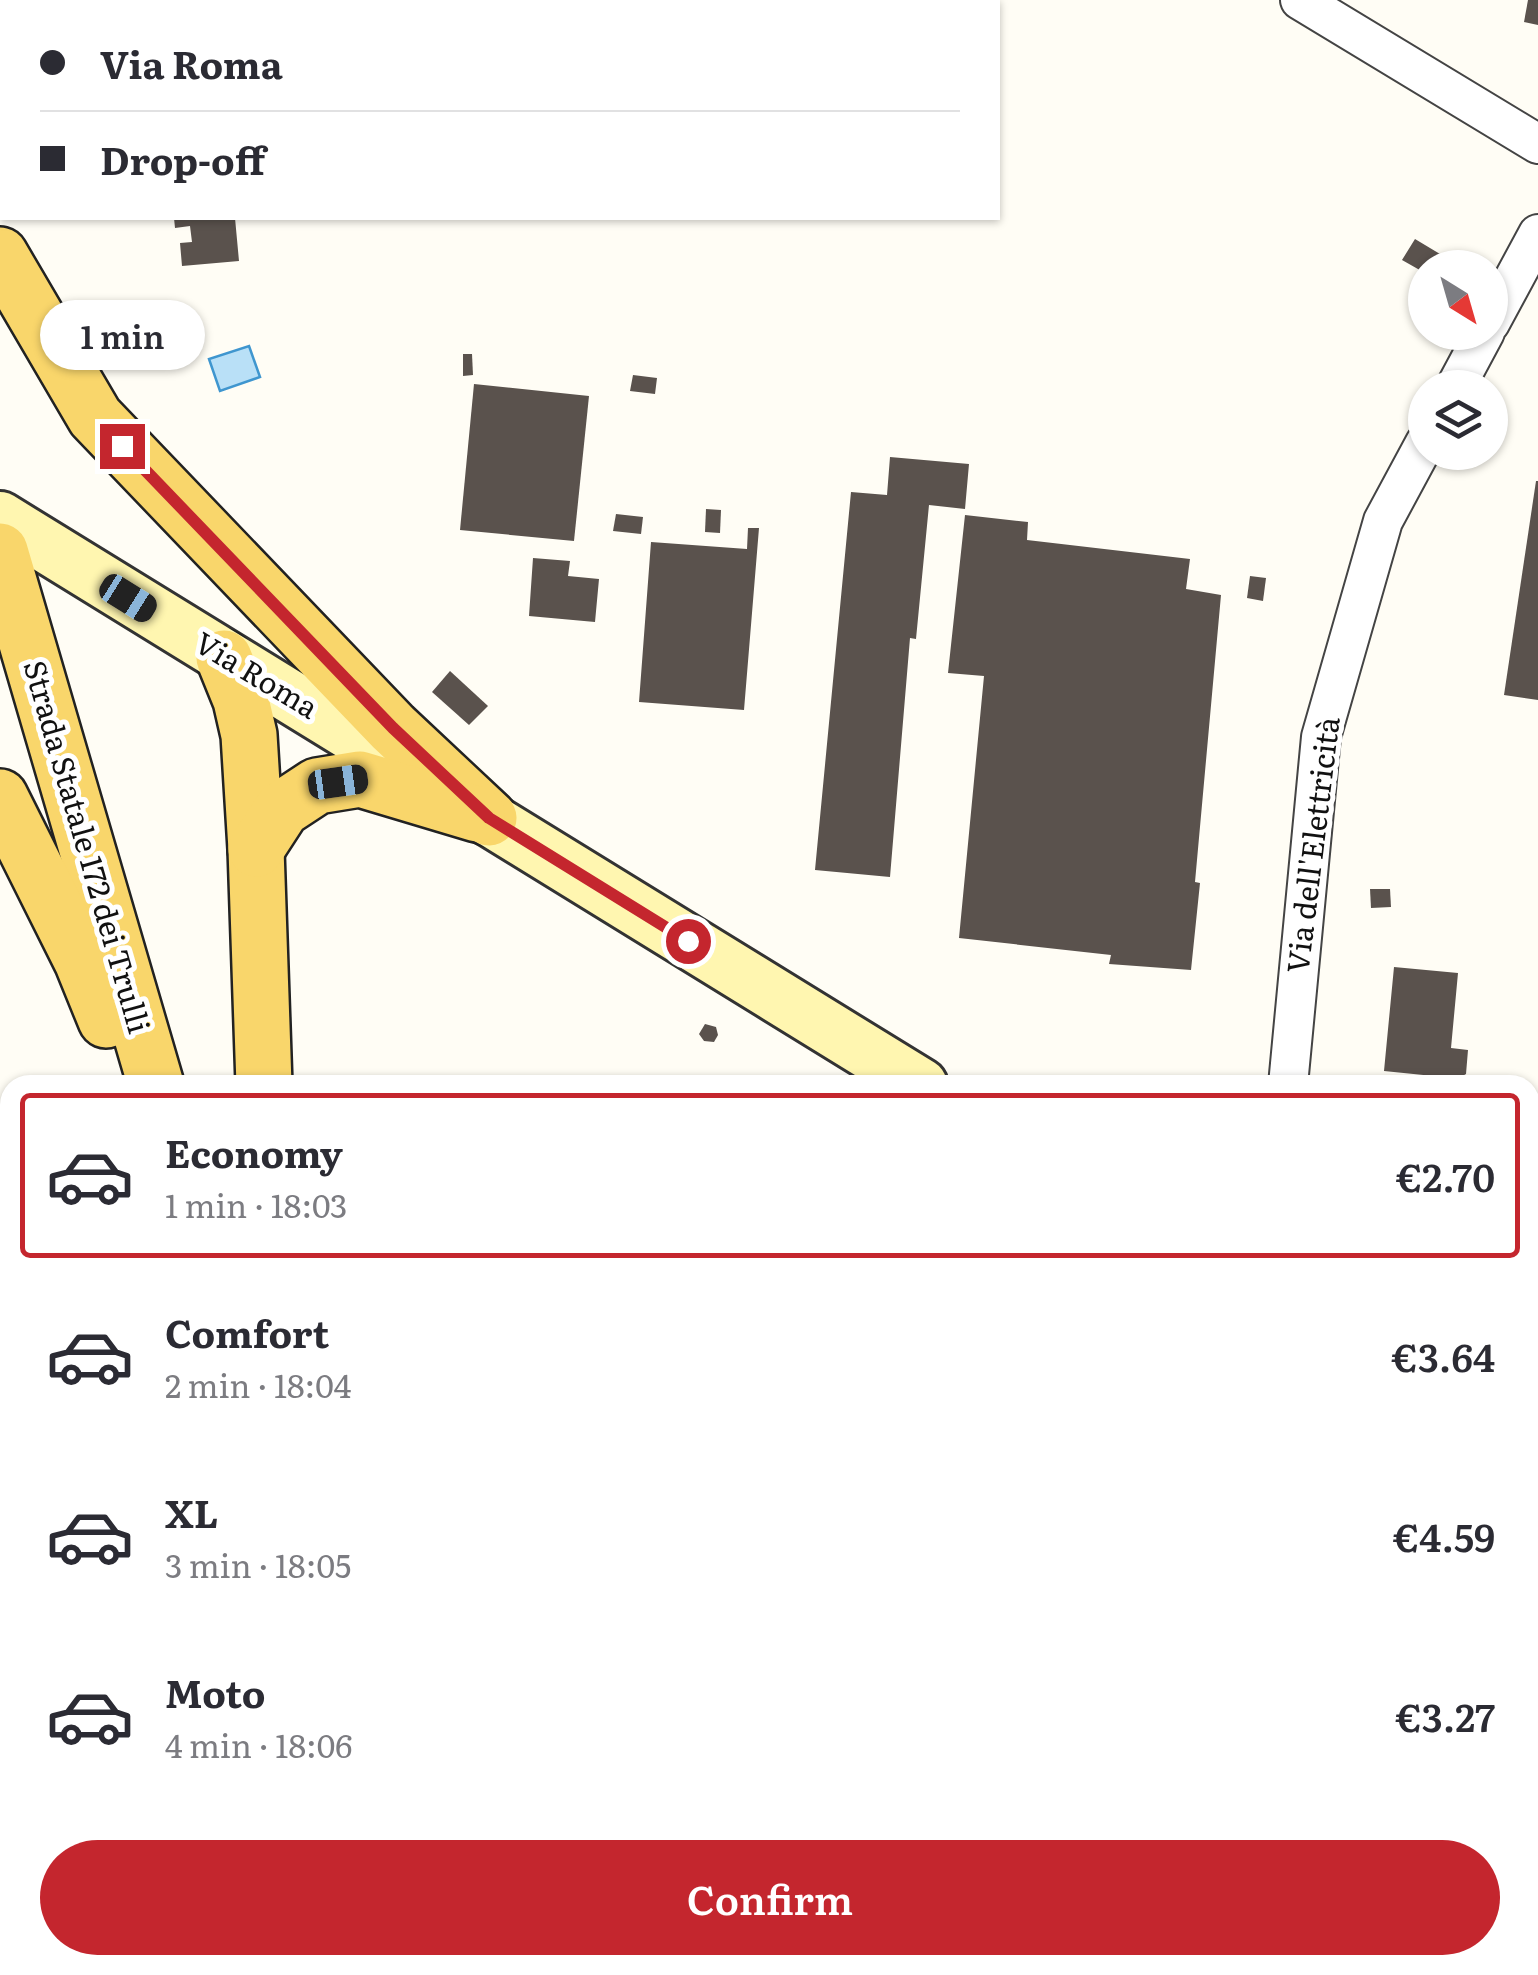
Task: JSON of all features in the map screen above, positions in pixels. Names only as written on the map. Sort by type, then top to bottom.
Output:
[{"type":"main road","points":[[0,255],[95,417],[393,728],[489,818]]},
{"type":"main road","name":"Strada Statale 172 dei Trulli","points":[[0,551],[153,1075]]},
{"type":"main road","points":[[224,658],[250,735],[264,1075]]},
{"type":"main road","points":[[256,849],[282,809],[317,786],[360,779],[489,818]]},
{"type":"main road","points":[[0,797],[82,961],[129,1075]]},
{"type":"street","points":[[1300,0],[1538,144]]},
{"type":"street","points":[[1508,290],[1538,234]]},
{"type":"street","name":"Via dell'Elettricità","points":[[1289,1075],[1321,737],[1383,521],[1410,470]]},
{"type":"street","name":"Via Roma","points":[[0,518],[905,1075]]},
{"type":"water","points":[[249,346],[260,377],[220,391],[209,359]]},
{"type":"building","points":[[1528,0],[1538,0],[1538,25],[1524,22]]},
{"type":"building","points":[[174,220],[235,220],[239,261],[182,266],[180,243],[192,242],[190,226],[175,228]]},
{"type":"building","points":[[1415,239],[1433,250],[1408,250]]},
{"type":"building","points":[[463,354],[472,354],[473,375],[463,376]]},
{"type":"building","points":[[633,375],[657,378],[655,394],[630,391]]},
{"type":"building","points":[[474,384],[589,396],[574,541],[460,530]]},
{"type":"building","points":[[890,457],[969,464],[965,509],[929,505],[916,639],[910,638],[890,877],[815,870],[851,492],[887,495]]},
{"type":"building","points":[[1538,481],[1538,700],[1504,695]]},
{"type":"building","points":[[706,509],[721,510],[720,533],[705,532]]},
{"type":"building","points":[[616,514],[643,517],[641,534],[613,531]]},
{"type":"building","points":[[965,515],[1028,522],[1027,540],[1190,559],[1186,589],[1221,595],[1195,882],[1200,883],[1191,970],[1109,964],[1111,955],[959,938],[984,676],[948,673]]},
{"type":"building","points":[[748,528],[759,528],[744,710],[639,702],[651,542],[747,549]]},
{"type":"building","points":[[533,558],[570,561],[568,576],[599,579],[595,622],[529,616]]},
{"type":"building","points":[[1250,576],[1266,578],[1263,601],[1247,598]]},
{"type":"building","points":[[450,671],[488,706],[469,725],[432,692]]},
{"type":"building","points":[[1370,889],[1390,889],[1391,907],[1371,908]]},
{"type":"building","points":[[1394,967],[1458,973],[1451,1048],[1468,1050],[1466,1074],[1384,1071]]},
{"type":"building","points":[[705,1024],[716,1027],[718,1035],[714,1042],[704,1041],[699,1034]]},
{"type":"route","points":[[122,446],[393,728],[489,818],[688,941]]}]
